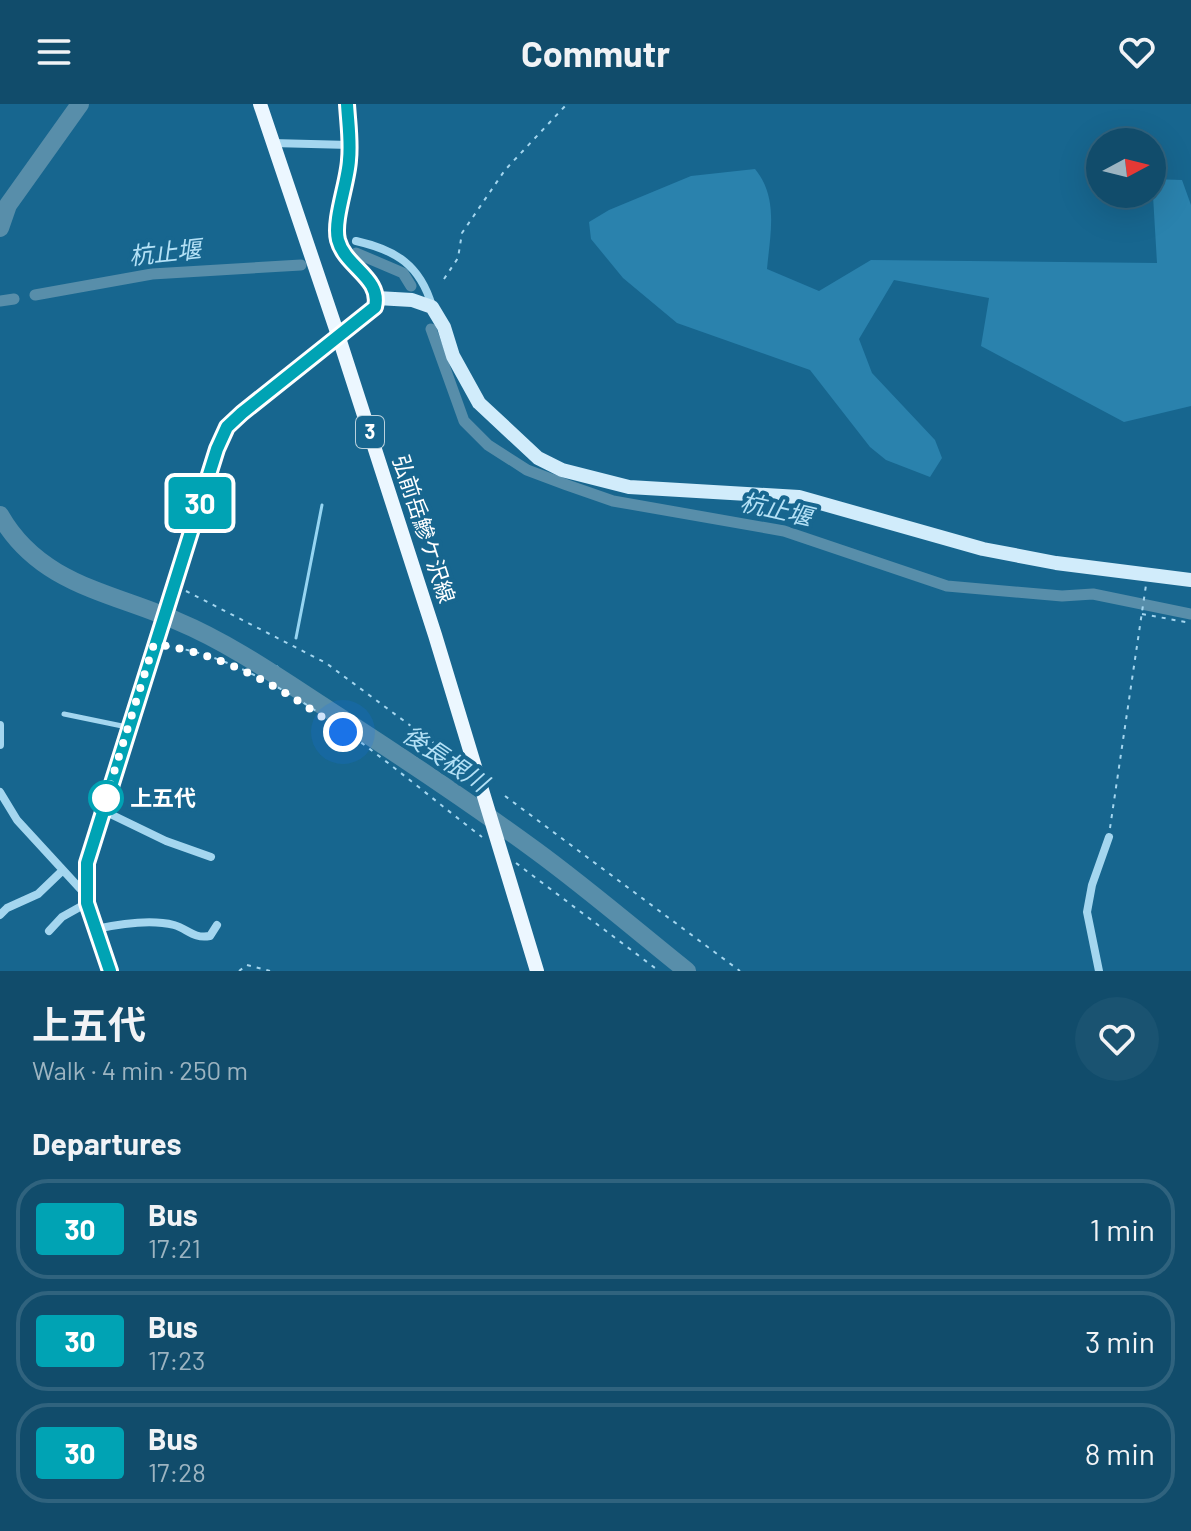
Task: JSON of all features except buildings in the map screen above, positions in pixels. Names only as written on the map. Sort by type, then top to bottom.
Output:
[{"type":"main road","name":"弘前岳鰺ケ沢線","points":[[260,104],[339,338],[505,858],[537,971]]},
{"type":"street","points":[[110,971],[86,898],[87,863],[217,449],[227,427],[375,307],[377,298],[373,285],[347,261],[337,236],[350,145],[347,104]]},
{"type":"street","points":[[272,143],[350,145]]},
{"type":"street","points":[[356,241],[384,247],[400,256],[428,291],[453,356],[479,403],[538,458],[562,470],[629,487],[799,497],[983,549],[1056,563],[1191,580]]},
{"type":"street","points":[[377,298],[412,300],[432,307]]},
{"type":"street","points":[[0,725],[0,745]]},
{"type":"street","points":[[0,792],[17,820],[86,898]]},
{"type":"street","points":[[102,810],[166,841],[211,857]]},
{"type":"street","points":[[1099,971],[1087,912],[1092,885],[1109,837]]},
{"type":"street","points":[[0,915],[7,908],[38,894],[63,870]]},
{"type":"street","points":[[49,931],[86,898]]},
{"type":"street","points":[[96,929],[119,924],[174,925],[202,937],[210,936],[217,925]]},
{"type":"lane","points":[[64,714],[128,727]]},
{"type":"path","points":[[444,279],[458,258],[462,233],[505,170],[567,104]]},
{"type":"path","points":[[1109,837],[1146,582]]},
{"type":"path","points":[[174,585],[326,663],[450,755]]},
{"type":"path","points":[[1141,614],[1191,623]]},
{"type":"path","points":[[155,644],[205,653],[280,690],[324,718],[482,837]]},
{"type":"path","points":[[505,796],[740,971]]},
{"type":"path","points":[[505,858],[659,971]]},
{"type":"path","points":[[239,971],[247,965],[270,971]]},
{"type":"shaded area","points":[[755,169],[763,180],[770,204],[767,269],[819,291],[871,260],[1157,263],[1154,208],[1166,208],[1166,179],[1182,180],[1191,205],[1191,406],[1124,422],[981,346],[989,298],[894,280],[859,339],[872,373],[935,440],[942,458],[930,477],[886,460],[870,447],[810,370],[677,323],[623,278],[591,239],[589,222],[609,210],[691,176]]},
{"type":"waterway","name":"後長根川","points":[[0,228],[8,205],[80,104]]},
{"type":"waterway","name":"杭止堰","points":[[356,253],[403,273],[411,286]]},
{"type":"waterway","name":"杭止堰","points":[[35,295],[152,274],[301,265]]},
{"type":"waterway","name":"杭止堰","points":[[0,301],[14,299]]},
{"type":"waterway","name":"杭止堰","points":[[431,329],[464,421],[488,445],[527,470],[613,501],[784,531],[947,586],[1062,596],[1093,594],[1191,614]]},
{"type":"waterway","points":[[296,638],[322,505]]},
{"type":"waterway","name":"後長根川","points":[[0,515],[16,538],[55,571],[216,640],[407,761],[554,864],[687,971]]},
{"type":"waterway","points":[[274,675],[277,667]]},
{"type":"bus line","name":"30","points":[[110,971],[85,894],[87,863],[217,449],[227,427],[242,413],[375,307],[377,298],[373,285],[347,261],[337,236],[349,162],[347,104]]},
{"type":"place","name":"上五代","points":[[106,798]]},
{"type":"route","points":[[106,798],[154,644],[205,653],[280,690],[343,732]]}]
